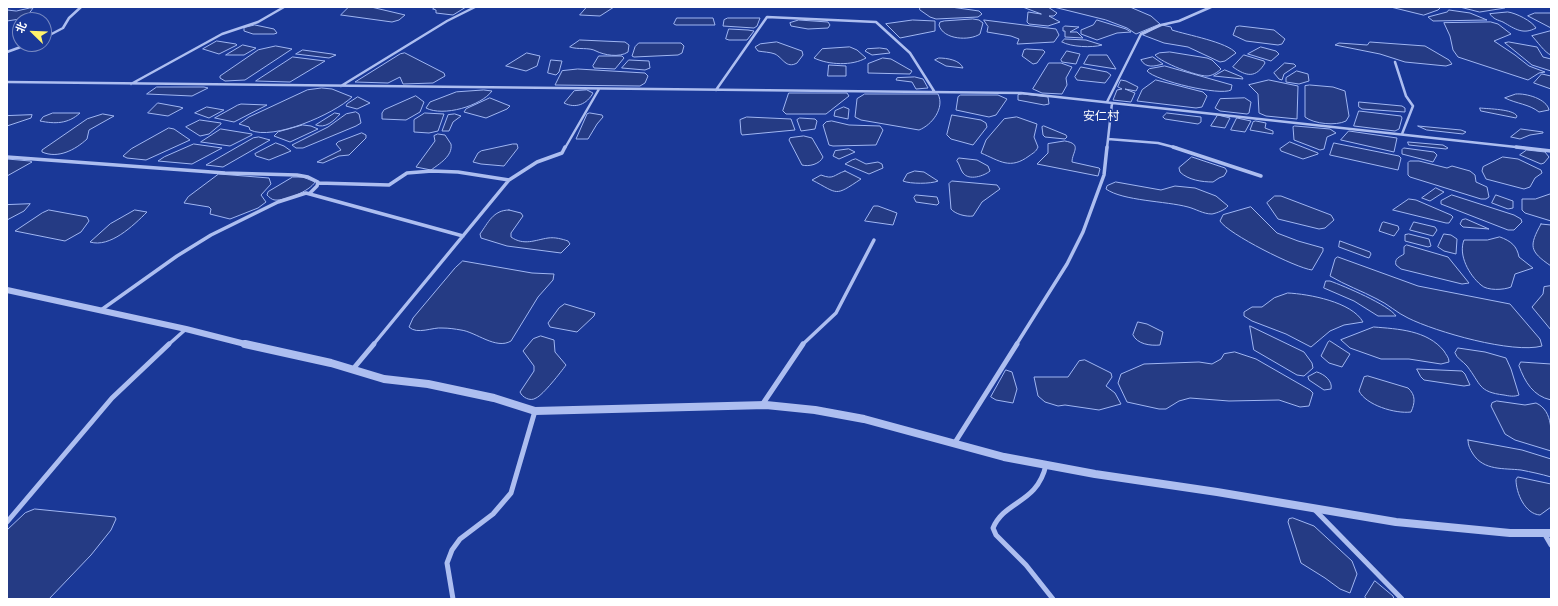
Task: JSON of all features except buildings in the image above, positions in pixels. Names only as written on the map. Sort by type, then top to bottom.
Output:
[{"type":"street","points":[[52,34],[63,28],[69,18],[81,7]]},
{"type":"street","points":[[130,84],[222,34],[258,22],[284,7]]},
{"type":"street","points":[[340,86],[447,21],[475,7]]},
{"type":"street","points":[[1107,102],[1141,34],[1161,25],[1179,21],[1211,7]]},
{"type":"street","points":[[716,90],[767,17],[876,22],[910,53],[934,91]]},
{"type":"street","points":[[1395,62],[1406,96],[1413,106],[1402,134]]},
{"type":"street","points":[[7,82],[1021,93],[1551,150]]},
{"type":"street","points":[[353,369],[509,180],[537,162],[562,154],[599,89]]},
{"type":"street","points":[[954,445],[1076,248],[1092,211],[1104,175],[1112,103]]},
{"type":"street","points":[[1108,139],[1158,143],[1201,155],[1262,176]]},
{"type":"street","points":[[7,157],[225,173],[297,175],[317,180],[318,184]]},
{"type":"street","points":[[310,193],[318,184],[326,182],[389,185],[394,183],[400,176],[426,171],[509,180]]},
{"type":"street","points":[[100,310],[177,256],[217,231],[278,202],[310,193],[463,236]]},
{"type":"street","points":[[762,405],[800,347],[836,313],[874,240]]},
{"type":"street","points":[[9,292],[186,329],[353,369],[384,379],[432,384],[494,398],[535,411],[762,405],[794,407],[850,416],[954,445],[1046,465],[1429,526],[1510,533],[1548,533],[1551,545]]},
{"type":"street","points":[[7,522],[112,398],[150,360],[186,329]]},
{"type":"street","points":[[453,599],[447,562],[452,550],[460,539],[494,514],[510,492],[535,411]]},
{"type":"street","points":[[1046,465],[1038,487],[1031,495],[996,520],[993,528],[996,535],[1026,565],[1053,599]]},
{"type":"street","points":[[1313,508],[1402,599]]},
{"type":"water","points":[[349,7],[371,7],[405,15],[399,20],[392,22],[341,15]]},
{"type":"water","points":[[436,7],[466,7],[453,15],[436,13],[436,10],[433,9]]},
{"type":"water","points":[[587,7],[614,7],[600,16],[580,15]]},
{"type":"water","points":[[920,7],[951,7],[979,11],[982,14],[978,17],[936,19],[920,10]]},
{"type":"water","points":[[1023,7],[1048,7],[1057,13],[1054,16],[1049,16],[1060,22],[1048,26],[1029,24],[1027,22],[1028,12],[1041,14]]},
{"type":"water","points":[[1054,7],[1130,7],[1151,16],[1160,24],[1136,34],[1127,28],[1106,20]]},
{"type":"water","points":[[1391,7],[1441,7],[1438,10],[1424,15]]},
{"type":"water","points":[[1460,7],[1505,7],[1505,8],[1480,12]]},
{"type":"water","points":[[33,8],[30,12],[12,12],[12,20],[7,21],[7,10],[16,11]]},
{"type":"water","points":[[1449,10],[1470,13],[1487,20],[1433,21],[1428,17],[1447,12]]},
{"type":"water","points":[[1508,12],[1524,18],[1536,28],[1527,31],[1519,30],[1496,19],[1490,14]]},
{"type":"water","points":[[1535,13],[1551,13],[1551,28],[1528,16]]},
{"type":"water","points":[[677,18],[713,18],[715,25],[676,25],[674,24]]},
{"type":"water","points":[[728,18],[760,18],[757,26],[754,28],[723,26],[724,20]]},
{"type":"water","points":[[799,20],[828,22],[830,25],[828,28],[808,29],[791,26],[790,23]]},
{"type":"water","points":[[913,20],[935,21],[935,31],[900,38],[886,24]]},
{"type":"water","points":[[979,20],[983,23],[980,34],[970,38],[957,38],[946,34],[939,25],[940,22],[944,21]]},
{"type":"water","points":[[984,20],[1056,29],[1059,35],[1054,42],[1017,44],[1019,39],[1011,36],[987,32],[988,27]]},
{"type":"water","points":[[1097,20],[1131,32],[1117,33],[1097,40],[1081,34],[1081,30],[1093,25]]},
{"type":"water","points":[[1491,22],[1498,24],[1511,34],[1494,41],[1529,66],[1545,72],[1539,73],[1528,80],[1458,57],[1453,50],[1450,36],[1444,23]]},
{"type":"water","points":[[255,25],[274,29],[277,33],[253,34],[244,31],[244,28]]},
{"type":"water","points":[[1162,25],[1171,27],[1172,30],[1224,45],[1236,53],[1225,61],[1220,62],[1188,47],[1164,43],[1143,35]]},
{"type":"water","points":[[1065,26],[1079,27],[1070,32],[1077,32],[1083,38],[1065,37],[1065,31],[1063,31],[1063,28]]},
{"type":"water","points":[[1240,26],[1274,30],[1285,39],[1282,44],[1278,45],[1246,41],[1233,35],[1236,27]]},
{"type":"water","points":[[729,29],[754,31],[747,40],[729,40],[726,39]]},
{"type":"water","points":[[1551,31],[1551,55],[1532,36]]},
{"type":"water","points":[[1065,39],[1086,40],[1102,45],[1076,46],[1062,42]]},
{"type":"water","points":[[580,40],[625,42],[629,45],[628,52],[620,55],[612,55],[603,54],[590,49],[570,47]]},
{"type":"water","points":[[217,41],[237,45],[219,54],[203,49]]},
{"type":"water","points":[[777,42],[802,51],[803,55],[797,63],[790,65],[775,54],[758,51],[755,47],[760,44]]},
{"type":"water","points":[[1370,42],[1425,46],[1449,60],[1452,64],[1446,66],[1405,62],[1380,54],[1335,45],[1339,43],[1367,45]]},
{"type":"water","points":[[1509,42],[1537,47],[1543,57],[1551,59],[1551,71],[1532,65],[1505,43]]},
{"type":"water","points":[[639,43],[681,43],[684,46],[682,53],[678,55],[634,57],[632,56],[635,47]]},
{"type":"water","points":[[243,45],[256,48],[244,55],[226,55]]},
{"type":"water","points":[[276,46],[292,49],[245,80],[225,81],[220,78],[220,76],[258,50]]},
{"type":"water","points":[[850,47],[857,50],[866,58],[860,61],[840,64],[814,58],[822,49]]},
{"type":"water","points":[[1261,47],[1276,51],[1279,54],[1271,61],[1248,54]]},
{"type":"water","points":[[867,49],[887,49],[890,53],[872,55],[865,51]]},
{"type":"water","points":[[303,50],[336,55],[329,58],[296,54]]},
{"type":"water","points":[[1024,50],[1043,50],[1045,52],[1037,63],[1033,64],[1022,56]]},
{"type":"water","points":[[1067,51],[1080,54],[1076,64],[1062,62],[1061,60]]},
{"type":"water","points":[[1170,52],[1207,58],[1212,60],[1221,69],[1217,73],[1211,75],[1202,75],[1172,65],[1155,55]]},
{"type":"water","points":[[405,53],[444,73],[445,76],[433,83],[403,84],[400,77],[388,83],[355,82],[400,54]]},
{"type":"water","points":[[527,53],[540,56],[537,66],[526,71],[506,66]]},
{"type":"water","points":[[1089,55],[1107,55],[1116,69],[1084,64]]},
{"type":"water","points":[[1244,55],[1264,61],[1265,63],[1262,68],[1255,73],[1243,73],[1233,67]]},
{"type":"water","points":[[599,56],[622,56],[624,58],[615,69],[594,68],[593,66]]},
{"type":"water","points":[[293,57],[325,61],[290,82],[256,81]]},
{"type":"water","points":[[1153,57],[1163,64],[1148,66],[1141,60]]},
{"type":"water","points":[[883,58],[891,59],[912,71],[910,74],[868,73],[868,64]]},
{"type":"water","points":[[939,58],[956,61],[963,68],[946,66],[935,60]]},
{"type":"water","points":[[551,60],[562,61],[559,72],[556,75],[548,73]]},
{"type":"water","points":[[629,60],[649,61],[650,68],[645,70],[622,68]]},
{"type":"water","points":[[1049,63],[1061,63],[1072,67],[1066,78],[1067,85],[1062,94],[1042,93],[1033,89]]},
{"type":"water","points":[[1285,63],[1294,64],[1296,66],[1284,74],[1282,80],[1279,79],[1274,73]]},
{"type":"water","points":[[829,65],[846,66],[846,76],[828,76]]},
{"type":"water","points":[[1165,66],[1232,85],[1231,90],[1214,91],[1188,86],[1162,79],[1147,71],[1149,69]]},
{"type":"water","points":[[1081,67],[1107,72],[1111,75],[1105,83],[1077,80],[1075,77]]},
{"type":"water","points":[[578,69],[645,73],[648,76],[645,83],[640,86],[555,85],[562,71]]},
{"type":"water","points":[[1225,70],[1242,77],[1243,79],[1214,76]]},
{"type":"water","points":[[1297,71],[1308,74],[1309,81],[1299,84],[1286,82],[1286,78]]},
{"type":"water","points":[[1542,74],[1551,76],[1551,89],[1534,83]]},
{"type":"water","points":[[915,77],[923,79],[928,88],[916,89],[912,82],[896,80],[897,78]]},
{"type":"water","points":[[1121,80],[1138,87],[1136,91],[1125,89],[1135,93],[1131,102],[1113,100],[1117,90],[1122,89],[1118,87]]},
{"type":"water","points":[[1156,80],[1203,92],[1207,96],[1202,107],[1196,108],[1137,101],[1142,90]]},
{"type":"water","points":[[1269,80],[1298,86],[1297,119],[1266,116],[1259,113],[1258,94],[1249,85]]},
{"type":"water","points":[[1305,86],[1333,87],[1345,91],[1349,116],[1346,121],[1342,123],[1325,124],[1305,117]]},
{"type":"water","points":[[157,87],[208,88],[192,96],[147,94]]},
{"type":"water","points":[[322,88],[332,89],[352,97],[332,111],[318,118],[288,129],[273,132],[260,132],[250,130],[249,127],[239,124],[249,117],[307,90]]},
{"type":"water","points":[[484,90],[492,91],[487,96],[471,105],[451,111],[426,108],[430,102],[456,92]]},
{"type":"water","points":[[587,90],[593,93],[584,103],[573,106],[564,103],[574,91]]},
{"type":"water","points":[[789,93],[847,93],[849,96],[826,114],[786,114],[783,111]]},
{"type":"water","points":[[865,94],[938,94],[940,105],[933,120],[924,128],[919,130],[861,120],[855,117],[857,99]]},
{"type":"water","points":[[1023,94],[1048,97],[1049,104],[1044,105],[1018,100],[1018,95]]},
{"type":"water","points":[[1516,94],[1536,98],[1544,103],[1549,110],[1539,112],[1531,107],[1505,98]]},
{"type":"water","points":[[961,95],[998,95],[1007,99],[996,115],[989,117],[956,110],[958,97]]},
{"type":"water","points":[[416,96],[424,102],[420,112],[406,120],[382,119],[382,113],[384,110]]},
{"type":"water","points":[[358,97],[370,103],[357,109],[346,106],[347,104]]},
{"type":"water","points":[[490,98],[510,106],[507,109],[486,118],[464,112],[466,109]]},
{"type":"water","points":[[1245,98],[1251,102],[1249,113],[1247,114],[1220,111],[1215,108],[1220,99]]},
{"type":"water","points":[[1359,102],[1402,106],[1405,108],[1405,112],[1362,109],[1359,107]]},
{"type":"water","points":[[158,103],[183,108],[168,116],[148,113]]},
{"type":"water","points":[[238,105],[267,105],[234,122],[215,118]]},
{"type":"water","points":[[207,107],[224,110],[209,118],[195,113]]},
{"type":"water","points":[[844,107],[849,109],[848,119],[834,116],[835,111]]},
{"type":"water","points":[[1480,108],[1511,112],[1517,116],[1516,118],[1481,111]]},
{"type":"water","points":[[1359,111],[1401,116],[1402,118],[1399,129],[1395,131],[1354,126]]},
{"type":"water","points":[[356,112],[359,114],[361,123],[356,126],[303,148],[296,148],[292,145],[328,127],[346,114]]},
{"type":"water","points":[[53,113],[80,113],[71,119],[61,122],[51,123],[40,121],[43,117]]},
{"type":"water","points":[[335,113],[340,114],[329,124],[323,126],[316,125]]},
{"type":"water","points":[[425,113],[444,114],[438,131],[429,133],[414,132],[414,120]]},
{"type":"water","points":[[1167,113],[1201,117],[1201,122],[1198,124],[1165,119],[1163,117]]},
{"type":"water","points":[[103,114],[114,116],[89,130],[87,139],[77,147],[60,154],[48,154],[42,152],[42,150],[87,119]]},
{"type":"water","points":[[455,114],[461,116],[453,122],[449,131],[442,131],[448,115]]},
{"type":"water","points":[[587,114],[602,115],[603,117],[588,139],[576,139]]},
{"type":"water","points":[[32,115],[31,118],[7,126],[7,116]]},
{"type":"water","points":[[952,115],[981,120],[986,123],[987,127],[973,145],[951,139],[947,135]]},
{"type":"water","points":[[1218,115],[1230,118],[1225,128],[1211,126]]},
{"type":"water","points":[[747,117],[791,119],[795,130],[742,135],[740,120]]},
{"type":"water","points":[[1017,117],[1037,124],[1034,137],[1038,147],[1035,151],[1016,163],[1005,163],[981,153],[986,140],[1004,119]]},
{"type":"water","points":[[800,118],[815,119],[817,121],[815,129],[801,131],[797,120]]},
{"type":"water","points":[[1237,118],[1251,121],[1245,132],[1231,130]]},
{"type":"water","points":[[200,120],[221,124],[209,134],[200,136],[186,127]]},
{"type":"water","points":[[832,121],[849,125],[880,126],[883,130],[876,145],[833,146],[829,145],[823,125],[826,122]]},
{"type":"water","points":[[1256,121],[1266,123],[1265,128],[1273,131],[1273,134],[1250,130],[1253,122]]},
{"type":"water","points":[[303,125],[318,129],[290,142],[274,136],[278,132]]},
{"type":"water","points":[[1044,126],[1066,135],[1067,137],[1065,139],[1045,137],[1043,135],[1042,127]]},
{"type":"water","points":[[1418,126],[1461,130],[1466,132],[1463,134],[1427,130]]},
{"type":"water","points":[[1293,127],[1330,129],[1336,133],[1327,137],[1324,149],[1320,150],[1294,140]]},
{"type":"water","points":[[169,128],[174,129],[190,140],[146,160],[127,158],[123,156],[131,149]]},
{"type":"water","points":[[221,129],[252,135],[230,146],[201,142]]},
{"type":"water","points":[[1521,129],[1543,133],[1530,135],[1520,139],[1511,137]]},
{"type":"water","points":[[1349,131],[1397,138],[1394,152],[1341,140]]},
{"type":"water","points":[[362,133],[366,135],[366,138],[349,155],[339,156],[323,163],[317,162],[341,150],[336,144],[338,142]]},
{"type":"water","points":[[438,134],[445,135],[451,144],[448,156],[431,170],[416,167],[435,141],[434,136]]},
{"type":"water","points":[[804,136],[812,138],[823,157],[814,164],[808,166],[802,165],[789,140],[790,138]]},
{"type":"water","points":[[259,137],[270,140],[223,167],[206,165],[253,138]]},
{"type":"water","points":[[1065,141],[1074,144],[1075,146],[1072,162],[1099,168],[1098,176],[1037,164],[1048,153],[1048,144]]},
{"type":"water","points":[[1290,142],[1318,154],[1303,159],[1281,151],[1280,149]]},
{"type":"water","points":[[1408,142],[1443,145],[1448,148],[1409,145]]},
{"type":"water","points":[[276,143],[291,151],[269,160],[256,156],[255,154]]},
{"type":"water","points":[[1334,143],[1399,156],[1401,158],[1398,170],[1330,155]]},
{"type":"water","points":[[194,144],[222,148],[192,164],[158,161],[164,157]]},
{"type":"water","points":[[517,144],[518,148],[504,166],[473,162],[478,153],[481,151]]},
{"type":"water","points":[[1404,148],[1434,152],[1437,155],[1433,162],[1402,154],[1402,150]]},
{"type":"water","points":[[849,149],[855,152],[839,159],[833,156],[835,151]]},
{"type":"water","points":[[1527,150],[1545,152],[1549,157],[1544,163],[1541,164],[1520,155]]},
{"type":"water","points":[[1192,157],[1225,168],[1227,171],[1224,176],[1213,182],[1191,179],[1183,175],[1179,168]]},
{"type":"water","points":[[1503,157],[1518,159],[1541,170],[1542,173],[1535,178],[1530,187],[1524,189],[1486,179],[1482,171],[1483,167]]},
{"type":"water","points":[[959,158],[977,160],[988,166],[990,171],[984,175],[969,177],[962,172],[957,161]]},
{"type":"water","points":[[7,159],[30,161],[32,162],[7,176]]},
{"type":"water","points":[[856,159],[866,164],[878,162],[882,164],[883,168],[869,174],[845,164]]},
{"type":"water","points":[[1410,161],[1419,161],[1447,168],[1452,166],[1470,171],[1475,175],[1476,182],[1487,187],[1489,197],[1486,199],[1481,199],[1410,177],[1408,175],[1408,163]]},
{"type":"water","points":[[845,171],[861,179],[841,191],[832,191],[812,180],[821,175],[831,177]]},
{"type":"water","points":[[915,171],[924,172],[938,181],[931,183],[910,183],[903,181],[907,174]]},
{"type":"water","points":[[219,174],[269,178],[271,184],[261,195],[266,202],[258,208],[230,219],[210,214],[211,209],[209,207],[184,203],[188,197]]},
{"type":"water","points":[[293,177],[303,177],[315,182],[303,192],[285,199],[274,200],[267,195],[268,192]]},
{"type":"water","points":[[952,181],[997,185],[1000,189],[982,202],[973,216],[964,216],[951,209],[949,184]]},
{"type":"water","points":[[1116,182],[1161,190],[1175,186],[1195,188],[1216,196],[1228,206],[1218,212],[1209,214],[1179,205],[1123,196],[1106,189],[1107,186]]},
{"type":"water","points":[[1436,188],[1444,192],[1430,201],[1422,198]]},
{"type":"water","points":[[1551,194],[1551,221],[1525,213],[1522,210],[1522,199],[1535,199]]},
{"type":"water","points":[[916,195],[937,197],[939,203],[937,205],[916,202],[914,198]]},
{"type":"water","points":[[1452,195],[1514,215],[1521,219],[1522,222],[1514,230],[1508,230],[1441,204],[1441,201]]},
{"type":"water","points":[[1496,195],[1513,201],[1513,208],[1508,209],[1492,203]]},
{"type":"water","points":[[1275,196],[1281,196],[1331,215],[1334,220],[1325,228],[1319,229],[1278,219],[1267,203]]},
{"type":"water","points":[[1409,199],[1416,200],[1453,217],[1449,223],[1446,223],[1393,210]]},
{"type":"water","points":[[30,204],[24,211],[7,220],[7,205]]},
{"type":"water","points":[[874,206],[897,213],[893,225],[865,221]]},
{"type":"water","points":[[1251,207],[1277,233],[1323,248],[1323,251],[1312,270],[1263,250],[1236,234],[1220,221],[1223,215]]},
{"type":"water","points":[[49,210],[87,217],[89,221],[81,232],[65,241],[15,231]]},
{"type":"water","points":[[135,210],[147,212],[128,229],[113,239],[98,243],[90,242],[110,224]]},
{"type":"water","points":[[509,210],[521,213],[523,216],[511,233],[511,237],[516,240],[530,242],[553,238],[568,241],[570,244],[561,253],[507,246],[481,238],[480,234],[495,215],[499,212]]},
{"type":"water","points":[[1466,219],[1489,229],[1463,227],[1460,224],[1462,220]]},
{"type":"water","points":[[1384,222],[1398,226],[1399,229],[1394,236],[1379,231],[1382,223]]},
{"type":"water","points":[[1414,222],[1435,227],[1437,230],[1433,236],[1410,230]]},
{"type":"water","points":[[1541,224],[1551,225],[1551,266],[1538,256],[1533,248],[1534,238]]},
{"type":"water","points":[[1409,234],[1429,239],[1431,246],[1428,247],[1405,241],[1405,235]]},
{"type":"water","points":[[1444,234],[1451,235],[1457,239],[1456,254],[1444,251],[1438,247]]},
{"type":"water","points":[[1500,237],[1513,244],[1519,257],[1533,268],[1515,274],[1511,287],[1504,289],[1491,289],[1481,285],[1472,276],[1462,252],[1464,240],[1487,240]]},
{"type":"water","points":[[1340,241],[1370,252],[1371,254],[1369,258],[1339,247]]},
{"type":"water","points":[[1407,245],[1448,257],[1469,283],[1462,284],[1401,269],[1396,265],[1396,261],[1404,254],[1404,247]]},
{"type":"water","points":[[1338,257],[1418,286],[1510,304],[1540,339],[1542,346],[1529,348],[1494,344],[1455,335],[1421,324],[1404,316],[1381,301],[1330,276],[1335,259]]},
{"type":"water","points":[[463,261],[532,273],[554,274],[553,280],[538,297],[511,341],[505,343],[493,342],[467,331],[447,328],[421,331],[409,327],[413,318],[455,268]]},
{"type":"water","points":[[1326,281],[1337,283],[1366,296],[1385,307],[1396,316],[1378,316],[1354,301],[1324,288]]},
{"type":"water","points":[[1551,286],[1551,330],[1532,307],[1543,294],[1544,287]]},
{"type":"water","points":[[1288,293],[1318,297],[1340,304],[1350,309],[1363,322],[1344,325],[1330,331],[1311,347],[1286,334],[1252,321],[1244,316],[1244,312],[1252,307],[1262,307],[1274,298]]},
{"type":"water","points":[[565,304],[595,313],[594,316],[577,332],[550,327],[548,323],[559,308]]},
{"type":"water","points":[[1138,322],[1147,324],[1163,332],[1160,345],[1144,344],[1135,338],[1133,335]]},
{"type":"water","points":[[1250,326],[1304,352],[1312,363],[1313,368],[1304,376],[1297,375],[1254,350]]},
{"type":"water","points":[[1374,327],[1402,330],[1421,335],[1437,344],[1448,357],[1449,362],[1441,364],[1409,359],[1381,359],[1350,348],[1341,340]]},
{"type":"water","points":[[541,336],[554,340],[555,352],[566,365],[543,393],[534,399],[529,399],[524,397],[520,392],[534,371],[534,366],[523,351],[533,339]]},
{"type":"water","points":[[1330,341],[1350,354],[1342,367],[1329,363],[1321,356],[1328,342]]},
{"type":"water","points":[[1458,348],[1485,352],[1506,358],[1519,395],[1508,396],[1496,394],[1489,392],[1481,386],[1467,366],[1456,355],[1455,353]]},
{"type":"water","points":[[1235,352],[1256,359],[1310,390],[1313,393],[1309,406],[1300,407],[1279,400],[1229,401],[1190,398],[1179,401],[1166,409],[1159,409],[1127,402],[1118,383],[1121,374],[1144,364],[1199,362],[1212,364],[1221,359],[1224,354]]},
{"type":"water","points":[[1085,360],[1111,373],[1112,377],[1106,386],[1115,393],[1121,404],[1099,410],[1065,405],[1058,406],[1045,402],[1038,396],[1034,377],[1068,377],[1079,361]]},
{"type":"water","points":[[1521,362],[1551,364],[1551,400],[1539,395],[1530,388],[1519,366]]},
{"type":"water","points":[[1417,369],[1462,371],[1470,385],[1464,386],[1424,380]]},
{"type":"water","points":[[1006,370],[1012,372],[1017,389],[1013,403],[996,400],[991,397]]},
{"type":"water","points":[[1317,372],[1327,378],[1331,383],[1331,389],[1324,390],[1309,380],[1308,377]]},
{"type":"water","points":[[1368,376],[1408,388],[1414,396],[1411,412],[1397,412],[1382,408],[1363,396],[1359,391],[1364,377]]},
{"type":"water","points":[[1497,401],[1525,405],[1536,403],[1542,407],[1549,417],[1551,451],[1515,440],[1505,434],[1491,406],[1492,403]]},
{"type":"water","points":[[1468,440],[1522,450],[1551,459],[1551,477],[1521,470],[1501,469],[1489,466],[1473,454]]},
{"type":"water","points":[[1518,477],[1551,484],[1551,507],[1540,515],[1530,511],[1522,502],[1520,497],[1516,485],[1516,480]]},
{"type":"water","points":[[35,509],[115,517],[116,519],[111,530],[91,555],[49,599],[7,599],[7,530],[25,513]]},
{"type":"water","points":[[1293,518],[1314,526],[1352,561],[1357,574],[1350,593],[1340,589],[1301,563],[1288,522],[1289,519]]},
{"type":"water","points":[[1375,581],[1393,596],[1394,599],[1366,599],[1365,597]]},
{"type":"district","name":"安仁村","points":[[1101,118]]}]
